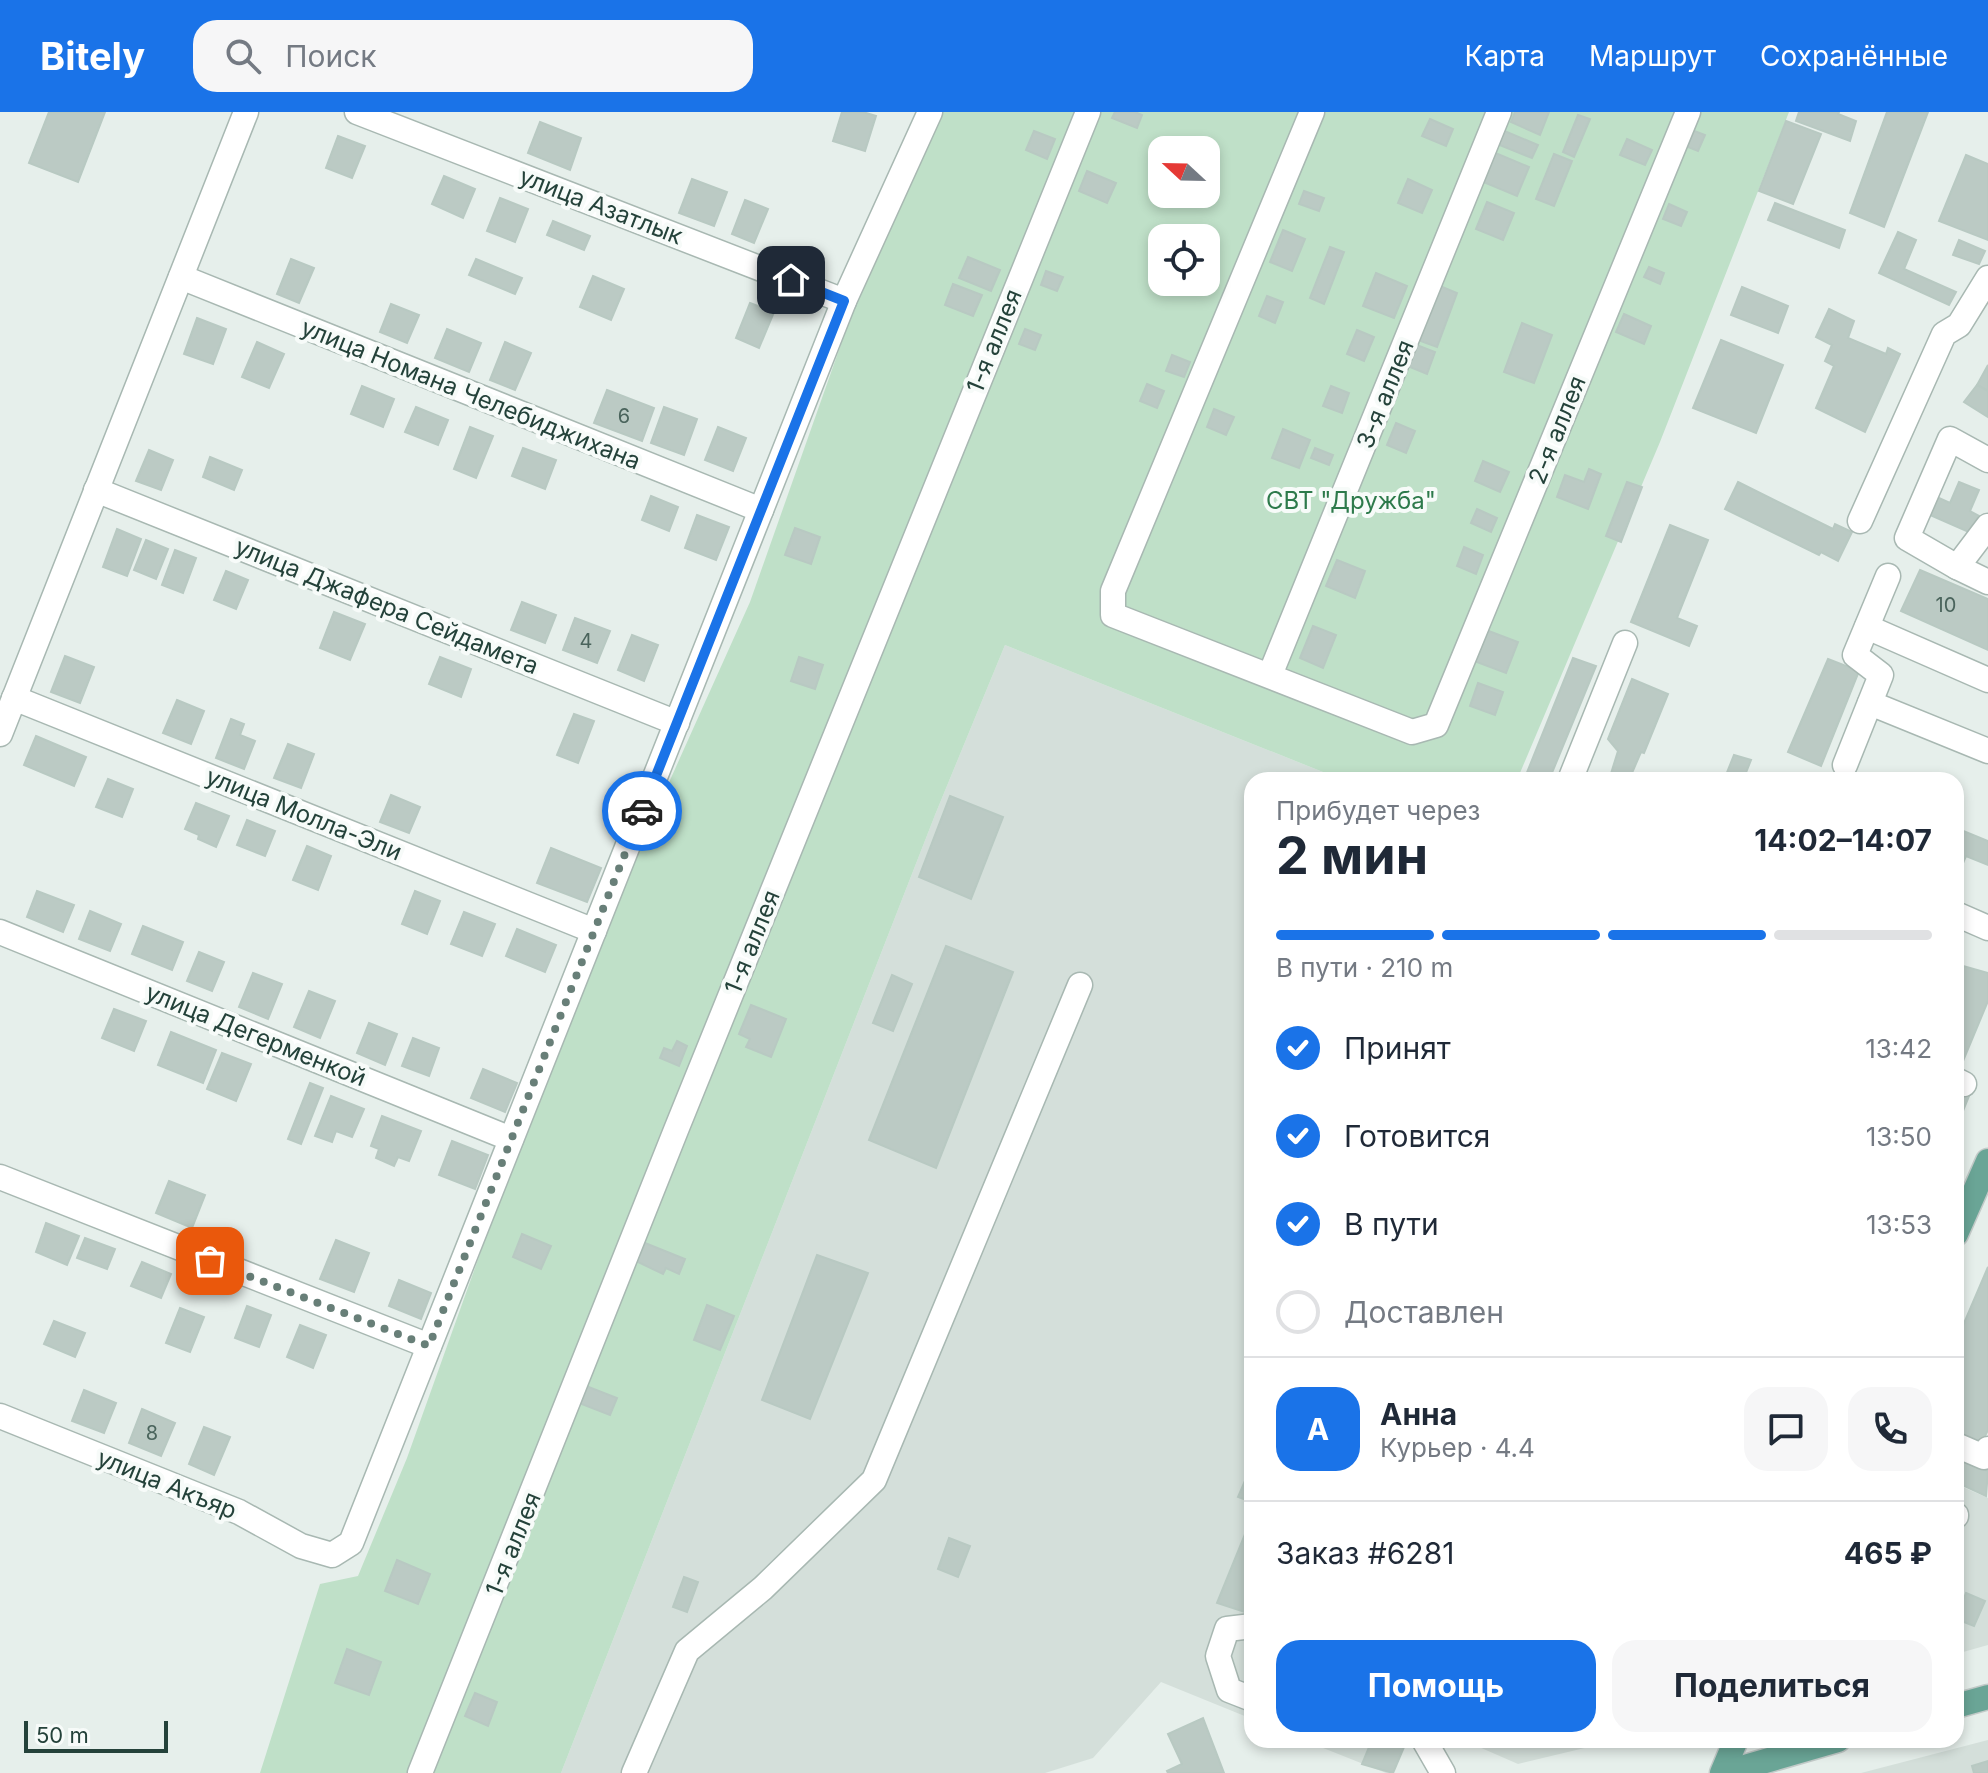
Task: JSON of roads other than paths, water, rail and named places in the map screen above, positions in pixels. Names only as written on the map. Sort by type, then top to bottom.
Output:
[{"type":"main road","points":[[1964,1212],[1983,1187],[1988,1161]]},
{"type":"main road","points":[[1964,1704],[1988,1697]]},
{"type":"main road","points":[[1733,1748],[1723,1773],[1772,1766],[1818,1748]]},
{"type":"street","points":[[0,734],[246,112]]},
{"type":"street","name":"улица Азатлык","points":[[357,112],[844,301]]},
{"type":"street","points":[[0,1177],[429,1346],[844,301],[930,112]]},
{"type":"street","name":"1-я аллея","points":[[420,1773],[1088,112]]},
{"type":"street","points":[[1270,675],[1113,615],[1113,591],[1312,112]]},
{"type":"street","name":"3-я аллея","points":[[1270,675],[1499,112]]},
{"type":"street","name":"2-я аллея","points":[[1270,675],[1412,732],[1436,725],[1688,112]]},
{"type":"street","name":"улица Номана Челебиджихана","points":[[181,277],[761,510]]},
{"type":"street","points":[[1860,521],[1944,334],[1959,325],[1988,278]]},
{"type":"street","points":[[1988,460],[1950,439],[1907,538],[1988,582]]},
{"type":"street","name":"улица Джафера Сейдамета","points":[[96,490],[677,723]]},
{"type":"street","points":[[1957,567],[1988,526]]},
{"type":"street","points":[[1845,765],[1881,675],[1855,655],[1888,576]]},
{"type":"street","points":[[1867,627],[1988,680]]},
{"type":"street","points":[[1573,772],[1625,643]]},
{"type":"street","name":"улица Молла-Эли","points":[[14,698],[594,931]]},
{"type":"street","points":[[1870,703],[1988,751]]},
{"type":"street","points":[[1964,918],[1988,928]]},
{"type":"street","name":"улица Дегерменкой","points":[[0,932],[511,1139]]},
{"type":"street","points":[[634,1773],[687,1651],[763,1588],[874,1480],[1080,985]]},
{"type":"street","name":"улица Акъяр","points":[[0,1416],[239,1512],[301,1546],[332,1555],[351,1543],[429,1346]]},
{"type":"street","points":[[1964,1448],[1984,1457],[1988,1449]]},
{"type":"street","points":[[1244,1627],[1227,1629],[1218,1656],[1229,1690],[1244,1696]]},
{"type":"street","points":[[1429,1748],[1443,1773]]},
{"type":"park label","name":"СВТ \"Дружба\"","points":[[1351,500]]}]
